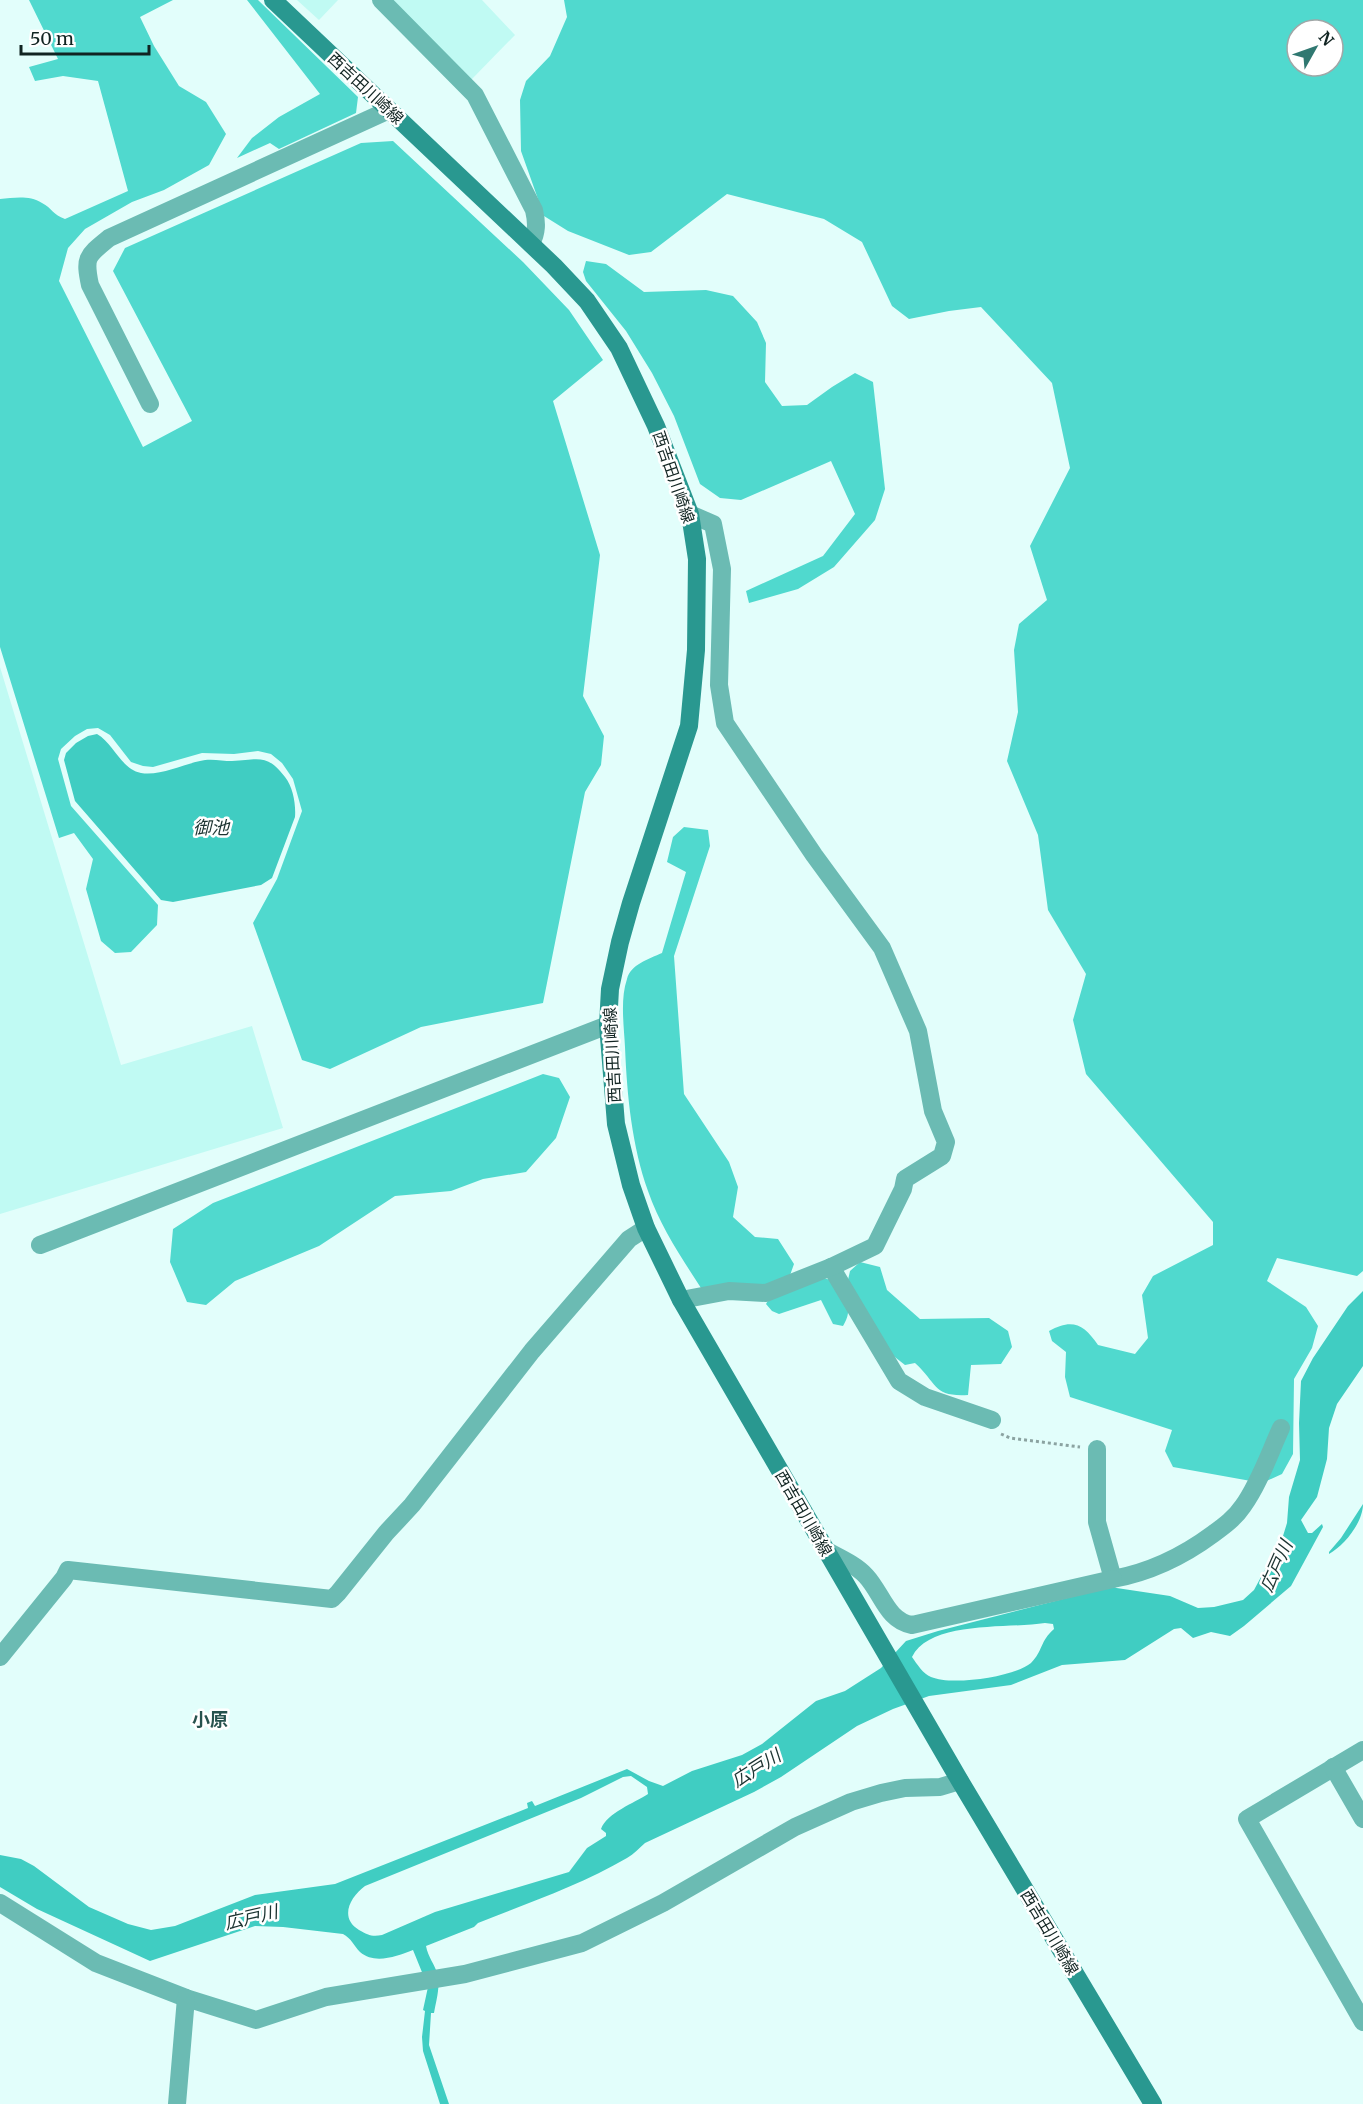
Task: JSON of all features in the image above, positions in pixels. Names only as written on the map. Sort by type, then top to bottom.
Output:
[{"type":"main road","name":"西吉田川崎線","points":[[273,0],[531,244],[587,301],[619,348],[656,426],[690,514],[697,571],[696,650],[689,726],[631,903],[610,989],[608,1025],[616,1125],[630,1185],[646,1228],[681,1300],[960,1781],[1153,2104]]},
{"type":"street","points":[[381,0],[463,81],[482,105],[534,210],[537,225],[531,244]]},
{"type":"street","points":[[150,404],[90,285],[86,266],[91,252],[109,238],[389,110]]},
{"type":"street","points":[[681,1300],[729,1291],[766,1293],[831,1267],[875,1246],[903,1189],[905,1179],[942,1156],[946,1142],[933,1112],[918,1031],[882,948],[814,855],[725,723],[719,685],[722,569],[713,524],[690,514]]},
{"type":"street","points":[[40,1245],[608,1025]]},
{"type":"street","points":[[0,1657],[68,1570],[332,1599],[412,1504],[532,1351],[629,1239],[646,1228]]},
{"type":"street","points":[[831,1267],[899,1381],[925,1397],[992,1420]]},
{"type":"street","points":[[827,1551],[860,1570],[873,1584],[897,1620],[912,1625],[1142,1573],[1194,1547],[1233,1518],[1246,1502],[1281,1428]]},
{"type":"street","points":[[1097,1449],[1097,1522],[1113,1579]]},
{"type":"street","points":[[1363,1750],[1247,1819],[1363,2022]]},
{"type":"street","points":[[1334,1767],[1363,1819]]},
{"type":"street","points":[[0,1903],[96,1963],[186,1998],[256,2020],[326,1997],[465,1974],[582,1943],[663,1903],[795,1827],[851,1802],[905,1788],[940,1787],[960,1781]]},
{"type":"street","points":[[177,2104],[186,1998]]},
{"type":"path","points":[[992,1420],[993,1431],[1010,1438],[1097,1449]]},
{"type":"shaded area","points":[[29,0],[173,0],[140,17],[154,46],[179,86],[206,102],[226,134],[209,165],[164,190],[132,202],[85,229],[68,248],[59,281],[143,447],[192,421],[113,271],[125,248],[361,143],[393,141],[523,262],[569,310],[603,360],[553,401],[600,555],[583,696],[604,736],[601,765],[585,792],[543,1003],[421,1027],[330,1069],[302,1060],[253,923],[277,879],[302,811],[293,779],[282,763],[271,754],[258,751],[234,754],[202,753],[153,767],[143,766],[131,762],[110,735],[98,728],[87,729],[61,749],[58,759],[71,806],[158,905],[157,925],[131,952],[115,953],[101,941],[86,889],[93,859],[74,833],[59,838],[0,647],[0,199],[37,200],[65,219],[128,191],[98,81],[63,76],[35,81],[29,67],[58,59]]},
{"type":"shaded area","points":[[247,0],[258,0],[358,97],[356,113],[279,149],[270,143],[237,158],[252,138],[279,117],[320,94]]},
{"type":"shaded area","points":[[297,0],[338,0],[319,20]]},
{"type":"shaded area","points":[[391,0],[482,0],[515,35],[471,80]]},
{"type":"shaded area","points":[[564,0],[1363,0],[1363,1271],[1357,1276],[1277,1258],[1267,1281],[1306,1307],[1318,1326],[1312,1348],[1294,1379],[1293,1454],[1282,1474],[1262,1483],[1173,1467],[1165,1451],[1172,1430],[1070,1397],[1065,1377],[1066,1352],[1052,1341],[1049,1331],[1064,1325],[1077,1325],[1088,1332],[1098,1345],[1135,1354],[1148,1338],[1142,1295],[1153,1276],[1213,1245],[1213,1222],[1086,1074],[1073,1020],[1086,974],[1048,910],[1038,835],[1007,761],[1018,712],[1014,650],[1019,624],[1047,600],[1030,546],[1070,468],[1052,383],[981,307],[909,319],[892,306],[862,242],[824,219],[727,194],[651,252],[629,255],[568,231],[544,216],[521,151],[520,100],[526,81],[550,56],[567,17]]},
{"type":"shaded area","points":[[586,261],[606,264],[644,292],[706,290],[733,296],[757,322],[766,343],[765,382],[782,406],[807,405],[855,373],[873,382],[885,489],[875,520],[834,567],[798,589],[749,603],[746,591],[823,556],[855,514],[831,461],[741,500],[720,498],[700,484],[674,416],[652,373],[626,331],[586,281],[583,272]]},
{"type":"shaded area","points":[[0,667],[121,1065],[252,1026],[283,1128],[0,1214]]},
{"type":"shaded area","points":[[684,827],[708,830],[710,846],[674,956],[684,1094],[729,1162],[738,1187],[733,1217],[755,1237],[778,1239],[794,1264],[789,1278],[767,1286],[701,1288],[659,1217],[642,1174],[634,1139],[626,1065],[623,1013],[625,987],[632,969],[662,953],[686,872],[667,862],[673,837]]},
{"type":"shaded area","points":[[543,1074],[559,1078],[570,1097],[556,1138],[526,1172],[483,1179],[451,1191],[395,1196],[319,1246],[235,1281],[206,1305],[187,1302],[170,1262],[173,1229],[213,1203]]},
{"type":"shaded area","points":[[860,1262],[880,1267],[887,1290],[920,1319],[989,1318],[1008,1331],[1012,1347],[1001,1364],[971,1365],[968,1395],[948,1394],[942,1391],[915,1363],[905,1365],[891,1354],[848,1280],[850,1271]]},
{"type":"shaded area","points":[[820,1277],[834,1281],[847,1303],[848,1313],[843,1326],[833,1324],[821,1300],[779,1314],[772,1311],[766,1304],[770,1297]]},
{"type":"water","name":"御池","points":[[97,734],[128,767],[141,773],[163,772],[208,760],[255,759],[273,764],[290,786],[295,817],[272,878],[261,885],[173,902],[161,900],[75,801],[64,760],[66,753],[76,743]]},
{"type":"water","name":"広戸川","points":[[1363,1291],[1363,1366],[1337,1404],[1329,1428],[1327,1459],[1317,1497],[1301,1520],[1308,1533],[1312,1533],[1322,1524],[1323,1527],[1291,1586],[1230,1636],[1211,1632],[1193,1638],[1181,1628],[1174,1629],[1125,1660],[1062,1665],[1011,1685],[929,1696],[893,1709],[857,1726],[781,1777],[645,1843],[630,1856],[609,1868],[426,1946],[438,1978],[434,2013],[431,2013],[429,2045],[449,2104],[440,2104],[423,2051],[425,2011],[423,2010],[428,1987],[413,1950],[386,1958],[372,1958],[360,1952],[343,1934],[255,1926],[150,1961],[37,1909],[0,1887],[0,1855],[21,1859],[34,1866],[89,1907],[128,1924],[151,1930],[175,1926],[255,1895],[335,1884],[528,1808],[527,1803],[532,1801],[535,1806],[627,1769],[663,1786],[692,1771],[742,1755],[762,1744],[816,1701],[845,1691],[881,1668],[906,1641],[938,1631],[1110,1587],[1170,1596],[1198,1608],[1214,1607],[1243,1600],[1254,1590],[1283,1536],[1287,1523],[1289,1497],[1300,1460],[1301,1381],[1313,1358],[1348,1306]],"holes":[[[1053,1624],[1054,1629],[1031,1663],[1023,1668],[997,1676],[983,1679],[941,1680],[925,1674],[912,1657],[921,1645],[935,1637],[953,1632],[972,1628]],[[631,1776],[647,1787],[648,1794],[609,1818],[601,1829],[606,1836],[587,1848],[569,1872],[435,1912],[382,1935],[373,1936],[365,1933],[349,1920],[351,1902],[365,1886],[581,1798],[623,1777]]]},
{"type":"water","points":[[1363,1504],[1360,1518],[1352,1532],[1329,1554],[1329,1552]]},
{"type":"district","name":"小原","points":[[210,1719]]}]
